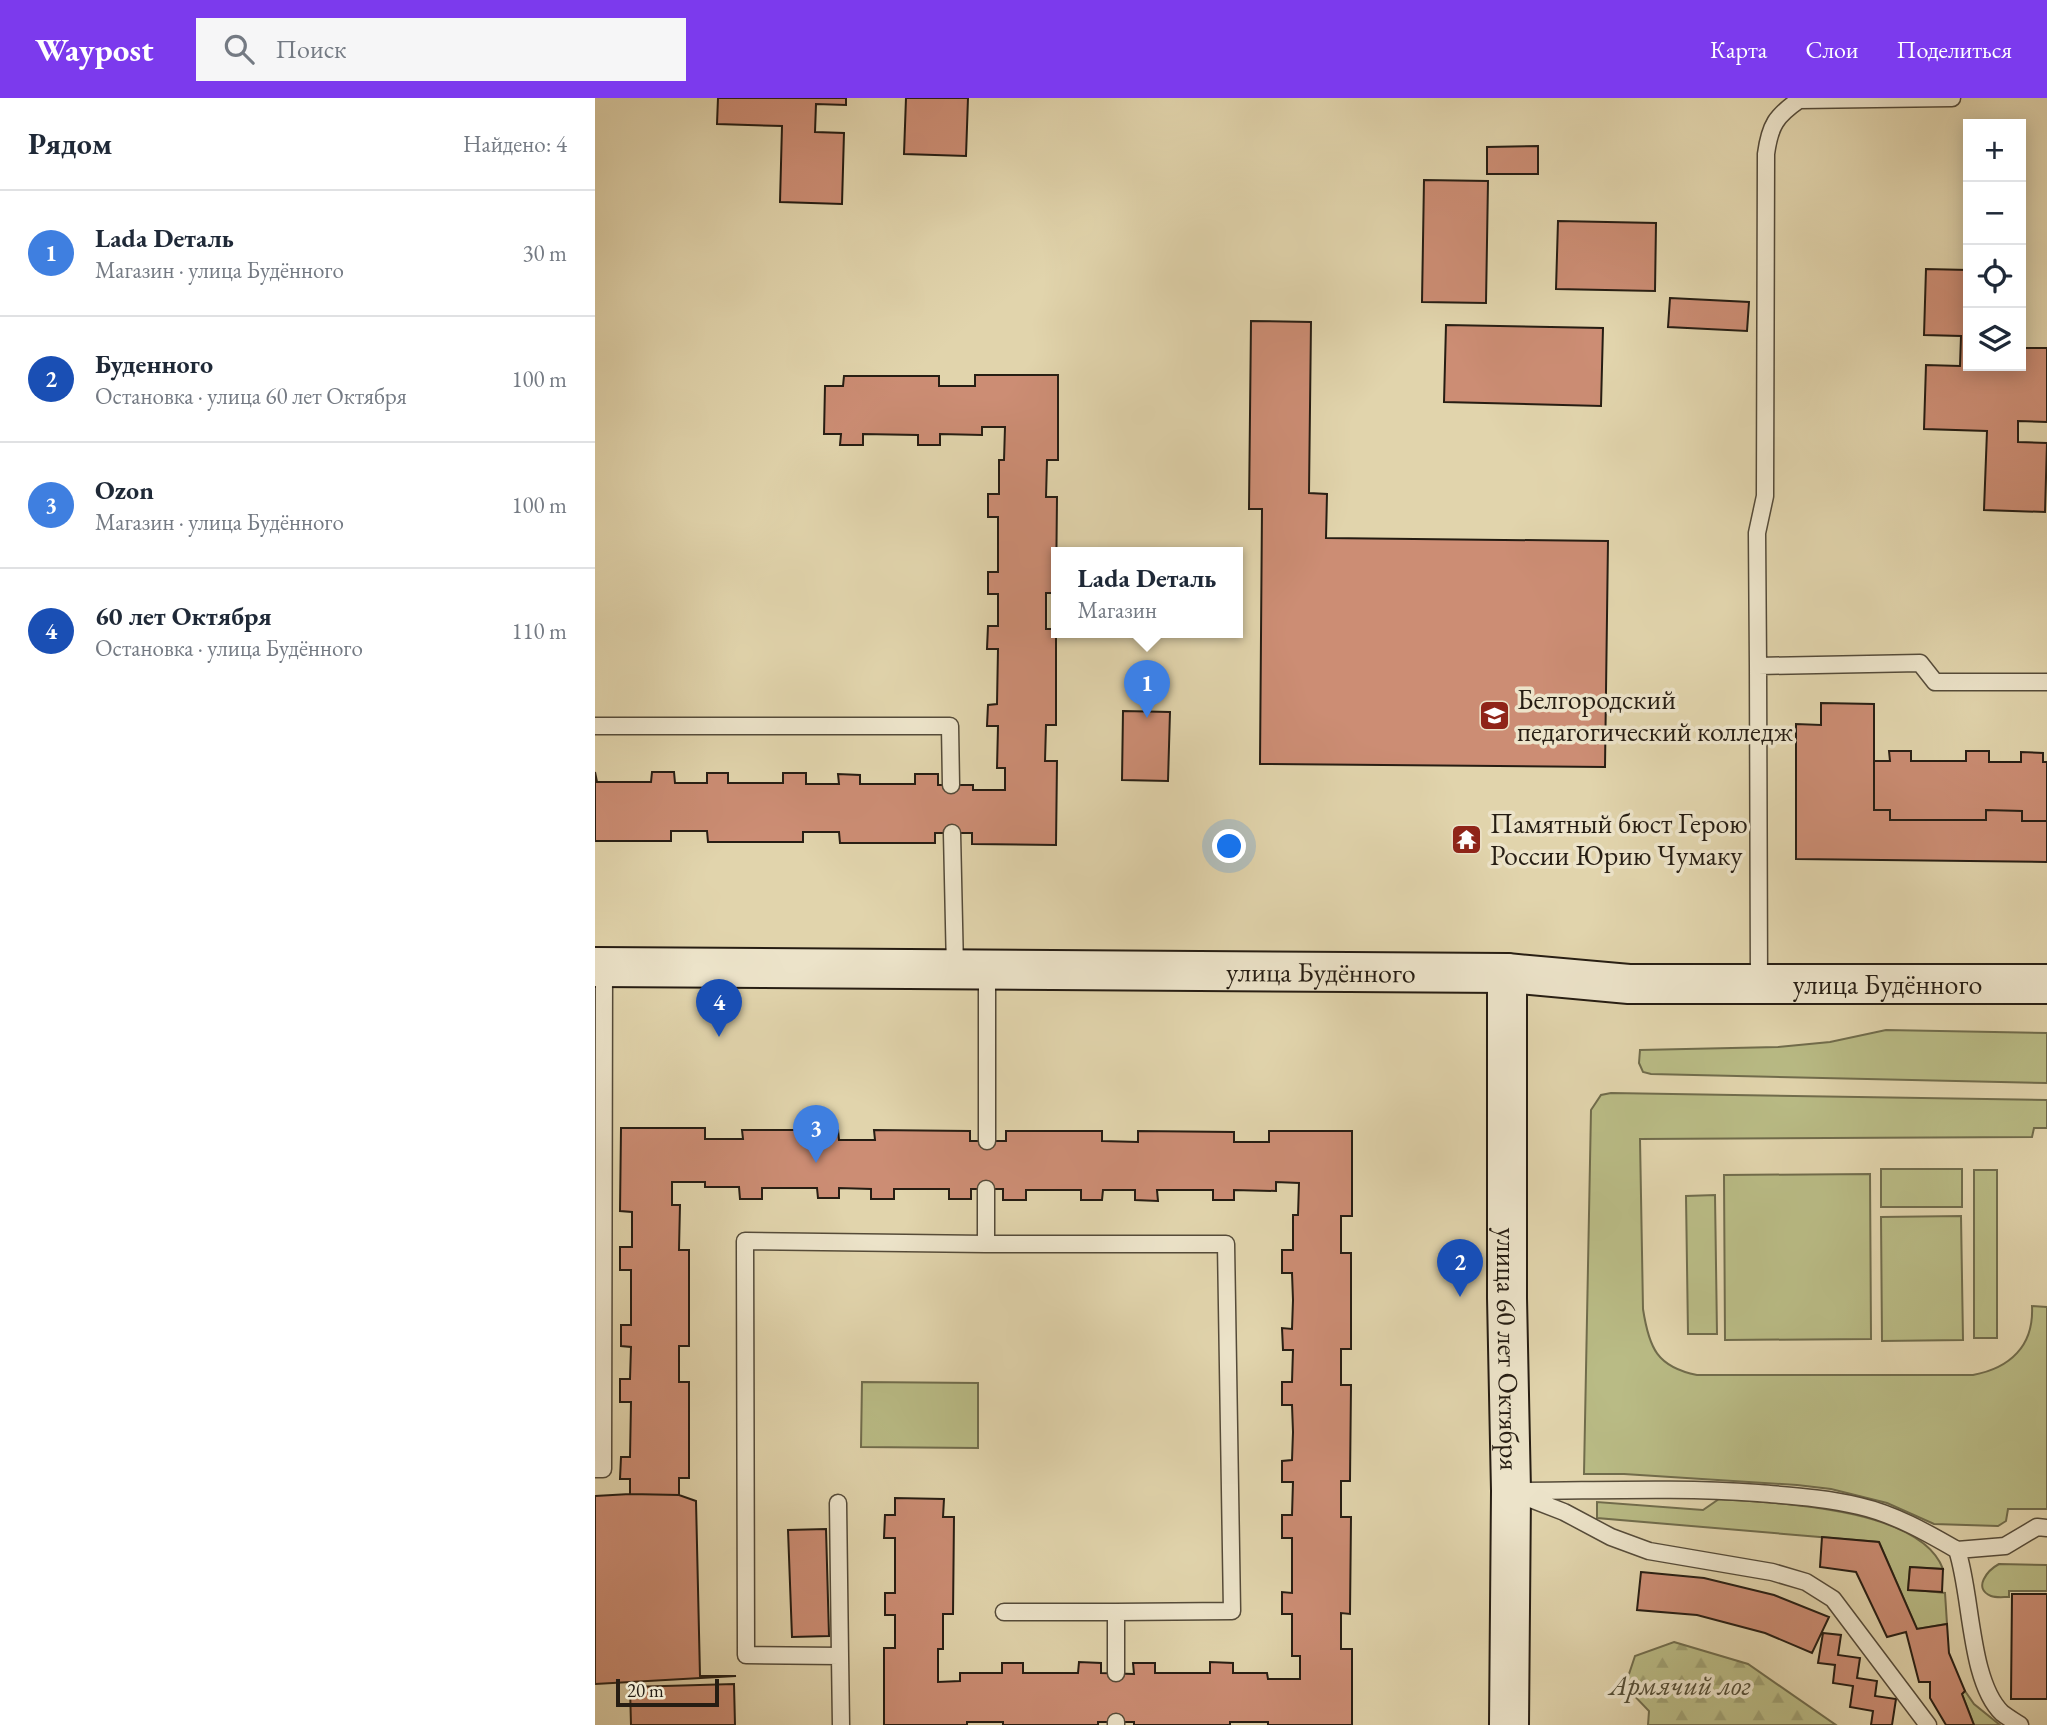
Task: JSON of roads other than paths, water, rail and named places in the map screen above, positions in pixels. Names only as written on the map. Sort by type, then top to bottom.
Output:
[{"type":"street","name":"улица Будённого","points":[[600,967],[1507,973],[1629,984],[2047,984]]},
{"type":"street","name":"улица 60 лет Октября","points":[[1507,973],[1507,1298],[1511,1491],[1509,1725]]},
{"type":"lane","points":[[1759,985],[1757,533],[1765,496],[1766,153],[1769,131],[1781,113],[1799,100],[1952,98]]},
{"type":"lane","points":[[1758,666],[1920,663],[1934,682],[2047,682]]},
{"type":"lane","points":[[595,726],[950,726],[951,785]]},
{"type":"lane","points":[[952,833],[971,970],[987,1141]]},
{"type":"lane","points":[[595,1469],[603,1469],[600,967]]},
{"type":"lane","points":[[986,1189],[986,1244]]},
{"type":"lane","points":[[840,1656],[746,1655],[745,1241],[1226,1244],[1232,1611],[1004,1612]]},
{"type":"lane","points":[[1511,1491],[1728,1491],[1825,1499],[1860,1506],[1903,1521],[1957,1550],[2005,1546],[2037,1527],[2047,1528]]},
{"type":"lane","points":[[1511,1491],[1564,1512],[1611,1537],[1649,1551],[1772,1572],[1806,1582],[1833,1599],[1928,1725]]},
{"type":"lane","points":[[838,1503],[841,1725]]},
{"type":"lane","points":[[1957,1550],[1963,1569],[1969,1618],[1979,1665],[1987,1689],[2001,1712],[2020,1725]]},
{"type":"lane","points":[[1116,1612],[1116,1673]]},
{"type":"place","name":"Белгородский педагогический колледж","points":[[1494,715]]},
{"type":"place","name":"Lada Dеталь","points":[[1147,718]]},
{"type":"place","name":"Памятный бюст Герою России Юрию Чумаку","points":[[1467,839]]},
{"type":"place","name":"60 лет Октября","points":[[719,1037]]},
{"type":"place","name":"Ozon","points":[[816,1163]]},
{"type":"place","name":"Буденного","points":[[1460,1297]]},
{"type":"park label","name":"Армячий лог","points":[[1680,1685]]}]
